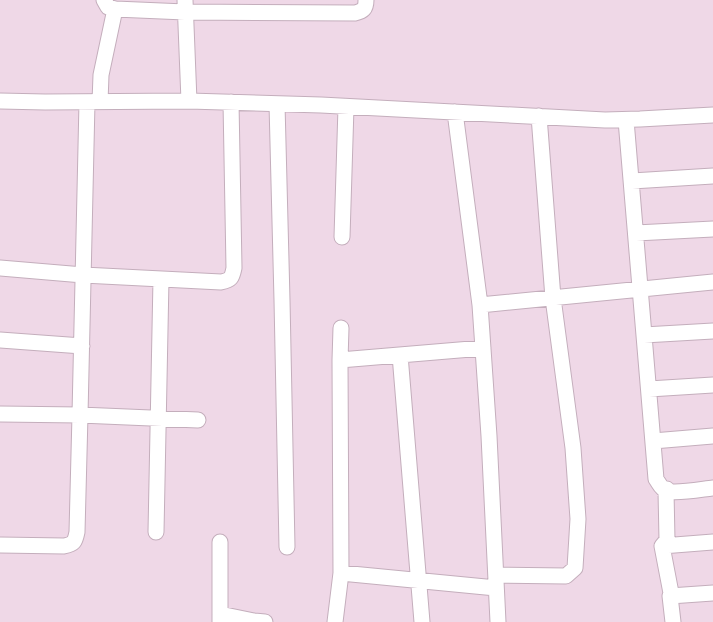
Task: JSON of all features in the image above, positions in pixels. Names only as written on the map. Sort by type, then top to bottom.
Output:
[{"type":"street","points":[[0,544],[71,545],[75,540],[77,532],[83,274],[93,102],[101,75],[110,4],[276,6],[355,14],[362,11],[366,6],[366,0]]},
{"type":"street","points":[[185,6],[189,101]]},
{"type":"street","points":[[0,101],[231,102],[605,120],[713,115]]},
{"type":"street","points":[[0,268],[161,279],[221,282],[228,281],[233,276],[234,268],[231,102]]},
{"type":"street","points":[[277,104],[287,546]]},
{"type":"street","points":[[342,237],[346,107]]},
{"type":"street","points":[[455,112],[480,305],[489,436],[498,622]]},
{"type":"street","points":[[341,573],[418,580],[496,581],[566,576],[575,568],[578,519],[573,448],[553,298],[539,116]]},
{"type":"street","points":[[626,120],[656,479],[660,485],[667,490],[678,491],[713,488]]},
{"type":"street","points":[[632,181],[713,176]]},
{"type":"street","points":[[636,233],[713,229]]},
{"type":"street","points":[[156,532],[161,279]]},
{"type":"street","points":[[480,305],[713,282]]},
{"type":"street","points":[[335,622],[341,573],[341,328]]},
{"type":"street","points":[[644,335],[713,331]]},
{"type":"street","points":[[0,340],[82,346]]},
{"type":"street","points":[[340,360],[483,348]]},
{"type":"street","points":[[400,355],[422,622]]},
{"type":"street","points":[[649,389],[713,385]]},
{"type":"street","points":[[0,414],[80,415],[198,420]]},
{"type":"street","points":[[653,441],[713,436]]},
{"type":"street","points":[[662,546],[667,540],[667,490]]},
{"type":"street","points":[[220,542],[220,618],[265,622]]},
{"type":"street","points":[[662,546],[713,542]]},
{"type":"street","points":[[662,546],[671,593],[670,596],[673,622]]},
{"type":"street","points":[[670,596],[713,593]]}]
